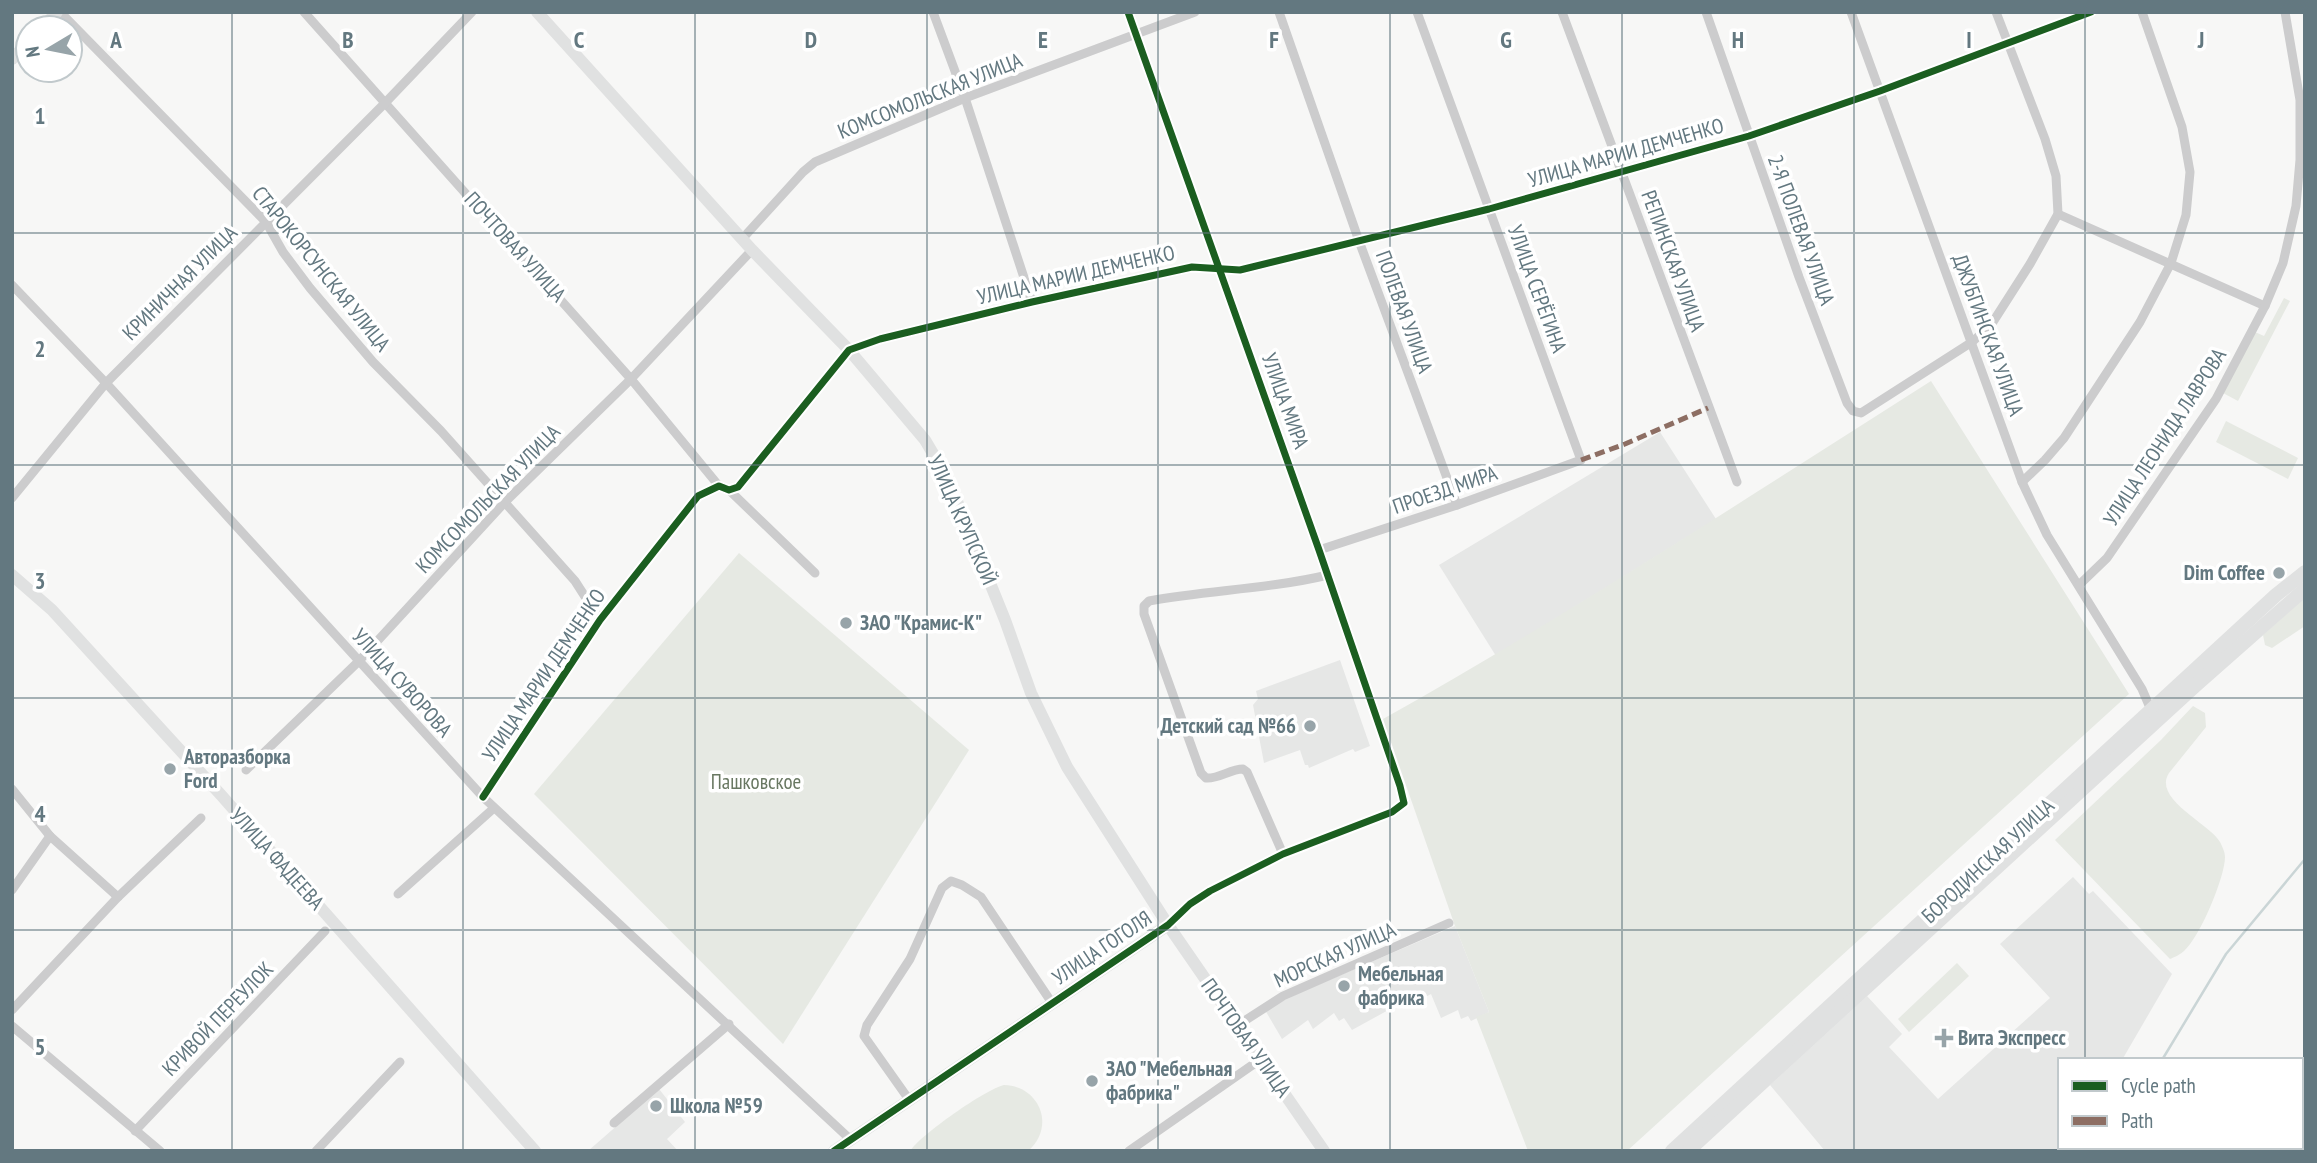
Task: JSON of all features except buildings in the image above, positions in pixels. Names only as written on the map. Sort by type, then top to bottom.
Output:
[{"type":"main road","name":"БОРОДИНСКАЯ УЛИЦА","points":[[1672,1151],[2151,710],[2305,572]]},
{"type":"main road","name":"БОРОДИНСКАЯ УЛИЦА","points":[[1688,1151],[2196,685],[2305,589]]},
{"type":"street","name":"СТАРОКОРСУНСКАЯ УЛИЦА","points":[[59,12],[266,222],[283,252],[310,288],[373,362],[506,502],[575,581],[600,620]]},
{"type":"street","name":"ПОЧТОВАЯ УЛИЦА","points":[[304,12],[632,379],[719,486]]},
{"type":"street","name":"КРИНИЧНАЯ УЛИЦА","points":[[12,498],[106,383],[472,12]]},
{"type":"street","name":"УЛИЦА КРУПСКОЙ","points":[[537,12],[752,250],[849,350],[925,440],[948,479],[1005,620],[1031,694],[1067,767],[1168,925]]},
{"type":"street","points":[[933,12],[965,98],[1032,302]]},
{"type":"street","name":"УЛИЦА МИРА","points":[[1128,12],[1328,575],[1404,803]]},
{"type":"street","name":"КОМСОМОЛЬСКАЯ УЛИЦА","points":[[743,238],[809,167],[965,98],[1195,12]]},
{"type":"street","name":"ПОЛЕВАЯ УЛИЦА","points":[[1279,12],[1359,241],[1457,505]]},
{"type":"street","name":"УЛИЦА СЕРЁГИНА","points":[[1417,12],[1581,460]]},
{"type":"street","name":"РЕПИНСКАЯ УЛИЦА","points":[[1562,12],[1737,482]]},
{"type":"street","name":"2-Я ПОЛЕВАЯ УЛИЦА","points":[[1706,12],[1799,277],[1847,403],[1853,411],[1861,413],[1972,342]]},
{"type":"street","name":"ДЖУБГИНСКАЯ УЛИЦА","points":[[1851,12],[2022,482],[2048,536],[2142,690],[2151,710]]},
{"type":"street","points":[[1972,342],[1991,325],[2030,264],[2057,214],[2056,176],[2045,139],[1996,12]]},
{"type":"street","name":"УЛИЦА МАРИИ ДЕМЧЕНКО","points":[[849,350],[880,339],[1032,302],[1194,267],[1240,270],[1489,209],[1749,136],[1880,91],[2091,12]]},
{"type":"street","points":[[2022,482],[2046,460],[2064,438],[2140,322],[2171,263],[2186,215],[2190,172],[2182,127],[2142,12]]},
{"type":"street","name":"УЛИЦА ЛЕОНИДА ЛАВРОВА","points":[[2079,584],[2106,558],[2216,398],[2266,306],[2283,263],[2296,206],[2300,160],[2300,100],[2285,12]]},
{"type":"street","points":[[2057,214],[2266,306]]},
{"type":"street","name":"КОМСОМОЛЬСКАЯ УЛИЦА","points":[[246,770],[359,662],[506,502],[632,379],[752,250]]},
{"type":"street","name":"УЛИЦА СУВОРОВА","points":[[12,285],[106,383],[483,797],[851,1140]]},
{"type":"street","points":[[729,490],[738,487],[849,350]]},
{"type":"street","name":"ПРОЕЗД МИРА","points":[[1319,550],[1457,505],[1581,460]]},
{"type":"street","points":[[719,486],[729,490],[815,573]]},
{"type":"street","name":"УЛИЦА МАРИИ ДЕМЧЕНКО","points":[[483,797],[600,620],[698,496],[719,486]]},
{"type":"street","name":"УЛИЦА ФАДЕЕВА","points":[[12,575],[52,610],[221,795],[535,1151]]},
{"type":"street","points":[[1283,854],[1247,772],[1238,769],[1213,779],[1206,778],[1202,773],[1144,614],[1144,606],[1149,601],[1198,592],[1292,584],[1328,575]]},
{"type":"street","points":[[12,789],[50,836],[118,897]]},
{"type":"street","name":"УЛИЦА ГОГОЛЯ","points":[[834,1151],[1168,925],[1190,904],[1210,891],[1283,854],[1392,812],[1404,803]]},
{"type":"street","points":[[398,894],[494,808]]},
{"type":"street","points":[[12,1010],[118,897],[201,818]]},
{"type":"street","points":[[12,890],[50,836]]},
{"type":"street","points":[[910,1101],[864,1036],[867,1025],[909,959],[942,888],[951,881],[981,897],[1052,1003]]},
{"type":"street","name":"МОРСКАЯ УЛИЦА","points":[[1238,1025],[1283,996],[1450,923]]},
{"type":"street","name":"ПОЧТОВАЯ УЛИЦА","points":[[1168,925],[1324,1151]]},
{"type":"street","name":"КРИВОЙ ПЕРЕУЛОК","points":[[135,1131],[326,931]]},
{"type":"street","points":[[614,1124],[729,1024]]},
{"type":"street","points":[[12,1026],[160,1151]]},
{"type":"street","points":[[1129,1151],[1261,1059]]},
{"type":"street","points":[[316,1151],[400,1062]]},
{"type":"shaded area","points":[[1660,432],[1716,519],[1496,656],[1439,565]]},
{"type":"shaded area","name":"Детский сад №66","points":[[1340,660],[1370,746],[1355,752],[1353,749],[1309,768],[1305,765],[1300,750],[1264,763],[1253,705],[1258,699],[1256,691]]},
{"type":"shaded area","points":[[2073,877],[2089,894],[2093,891],[2172,974],[2123,1058],[2058,1058],[2058,1149],[2116,1151],[1825,1151],[1770,1085],[1867,996],[1902,1034],[1889,1047],[1938,1099],[2050,998],[2000,944]]},
{"type":"shaded area","points":[[1455,926],[1489,1012],[1471,1021],[1468,1016],[1461,1019],[1458,1010],[1441,1018],[1431,994],[1407,1007],[1403,1002],[1352,1030],[1344,1018],[1339,1021],[1334,1013],[1313,1029],[1308,1020],[1282,1039],[1265,1010],[1301,992]]},
{"type":"shaded area","name":"Школа №59","points":[[659,1089],[685,1122],[667,1139],[678,1151],[588,1151]]},
{"type":"green space","points":[[2284,298],[2290,301],[2238,401],[2223,393],[2255,332],[2264,336]]},
{"type":"green space","points":[[1931,381],[2129,694],[1627,1151],[1528,1151],[1476,1017],[1489,1012],[1455,926],[1383,719],[1591,596]]},
{"type":"green space","points":[[2226,421],[2298,458],[2288,479],[2216,442]]},
{"type":"green space","name":"Пашковское","points":[[739,553],[969,750],[783,1044],[534,794]]},
{"type":"green space","points":[[2305,597],[2305,626],[2272,648],[2265,645],[2263,635]]},
{"type":"green space","points":[[2193,706],[2205,713],[2206,727],[2169,773],[2166,783],[2175,802],[2220,842],[2225,857],[2216,892],[2197,933],[2184,951],[2170,959],[2055,840],[2161,740]]},
{"type":"green space","points":[[1957,963],[1969,976],[1909,1032],[1898,1019]]},
{"type":"green space","points":[[1004,1085],[1027,1092],[1040,1109],[1041,1131],[1028,1151],[910,1151],[926,1134],[954,1114]]},
{"type":"waterway","points":[[2163,1058],[2226,954],[2305,859]]},
{"type":"marked path","points":[[1581,460],[1708,408]]},
{"type":"cycle path","points":[[834,1151],[1168,925],[1190,904],[1210,891],[1283,854],[1392,812],[1404,803],[1319,550],[1128,12]]},
{"type":"cycle path","points":[[483,797],[600,620],[698,496],[719,486],[729,490],[738,487],[849,350],[880,339],[1032,302],[1192,267],[1240,270],[1489,209],[1749,136],[1880,91],[2091,12]]},
{"type":"place","name":"Dim Coffee","points":[[2279,573]]},
{"type":"place","name":"ЗАО \"Крамис-К\"","points":[[846,623]]},
{"type":"place","name":"Детский сад №66","points":[[1310,726]]},
{"type":"place","name":"Авторазборка Ford","points":[[170,769]]},
{"type":"place","name":"Мебельная фабрика","points":[[1344,986]]},
{"type":"place","name":"Вита Экспресс","points":[[1944,1038]]},
{"type":"place","name":"ЗАО \"Мебельная фабрика\"","points":[[1092,1081]]},
{"type":"place","name":"Школа №59","points":[[656,1106]]}]
